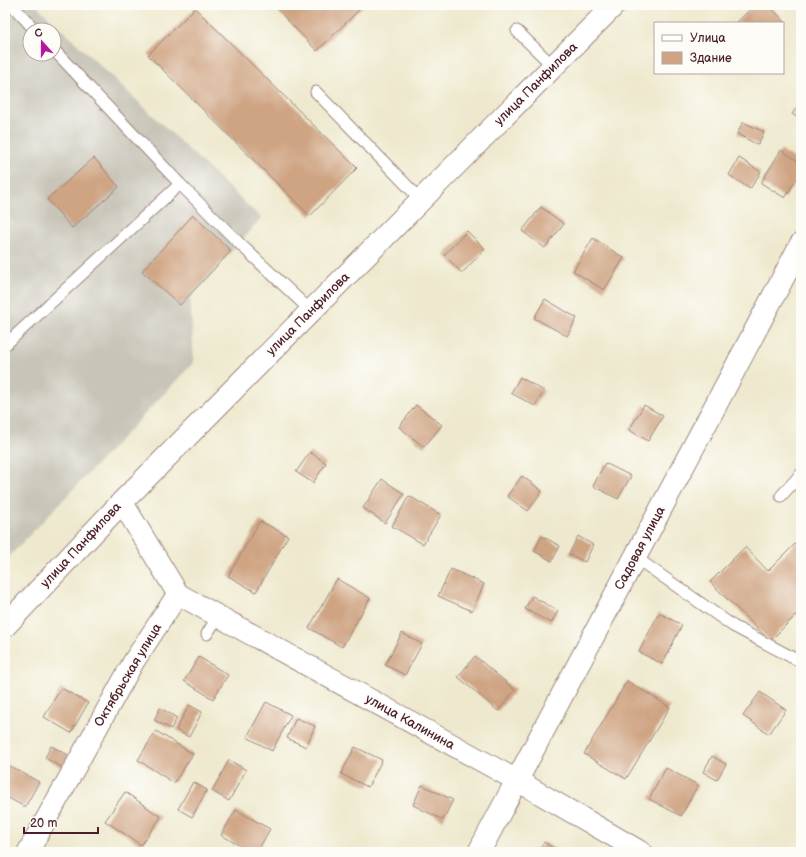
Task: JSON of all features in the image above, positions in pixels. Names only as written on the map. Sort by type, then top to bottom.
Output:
[{"type":"main road","name":"улица Панфилова","points":[[5,626],[122,502],[614,5]]},
{"type":"main road","name":"Садовая улица","points":[[479,852],[518,781],[635,557],[798,256]]},
{"type":"street","points":[[122,502],[178,594]]},
{"type":"street","name":"улица Калинина","points":[[178,594],[518,781],[641,852]]},
{"type":"street","name":"Октябрьская улица","points":[[28,852],[134,661],[178,594]]},
{"type":"lane","points":[[12,5],[28,22]]},
{"type":"lane","points":[[517,32],[553,66]]},
{"type":"lane","points":[[62,59],[180,184],[239,243],[312,311]]},
{"type":"lane","points":[[316,92],[421,200]]},
{"type":"lane","points":[[5,345],[180,184]]},
{"type":"lane","points":[[781,496],[801,474]]},
{"type":"lane","points":[[635,557],[733,626],[801,662]]},
{"type":"lane","points":[[207,634],[218,616]]},
{"type":"shaded area","points":[[5,5],[36,5],[54,22],[22,22],[22,62],[62,62],[62,30],[261,218],[190,298],[194,362],[5,561]]},
{"type":"building","points":[[273,5],[364,5],[317,51]]},
{"type":"building","points":[[755,5],[769,5],[785,22],[784,23],[737,22]]},
{"type":"building","points":[[195,8],[357,168],[310,216],[148,55]]},
{"type":"building","points":[[801,101],[801,120],[792,114]]},
{"type":"building","points":[[743,122],[764,132],[758,145],[737,134]]},
{"type":"building","points":[[781,150],[801,163],[801,172],[785,198],[761,183]]},
{"type":"building","points":[[94,158],[119,187],[72,228],[47,199]]},
{"type":"building","points":[[739,158],[761,172],[750,189],[729,175]]},
{"type":"building","points":[[541,207],[564,224],[545,248],[522,231]]},
{"type":"building","points":[[193,215],[231,251],[180,305],[142,271]]},
{"type":"building","points":[[467,231],[485,249],[462,273],[444,255]]},
{"type":"building","points":[[593,238],[624,258],[604,290],[573,271]]},
{"type":"building","points":[[545,299],[577,318],[567,336],[534,318]]},
{"type":"building","points":[[520,377],[544,391],[535,406],[511,393]]},
{"type":"building","points":[[416,405],[442,425],[424,447],[399,427]]},
{"type":"building","points":[[644,405],[663,416],[648,441],[629,430]]},
{"type":"building","points":[[310,452],[326,463],[313,483],[296,472]]},
{"type":"building","points":[[605,463],[631,476],[618,499],[593,486]]},
{"type":"building","points":[[522,476],[542,491],[528,511],[507,496]]},
{"type":"building","points":[[382,479],[404,494],[385,523],[363,508]]},
{"type":"building","points":[[409,496],[441,515],[423,544],[392,526]]},
{"type":"building","points":[[260,521],[288,536],[256,592],[228,576]]},
{"type":"building","points":[[542,536],[560,546],[552,561],[534,551]]},
{"type":"building","points":[[578,536],[593,545],[585,562],[569,554]]},
{"type":"building","points":[[801,538],[801,610],[770,641],[710,582],[745,547],[768,571]]},
{"type":"building","points":[[451,569],[484,584],[472,611],[438,596]]},
{"type":"building","points":[[337,579],[370,598],[342,647],[309,628]]},
{"type":"building","points":[[532,596],[558,611],[551,623],[525,609]]},
{"type":"building","points":[[659,613],[682,625],[662,664],[639,652]]},
{"type":"building","points":[[402,633],[422,644],[405,675],[385,665]]},
{"type":"building","points":[[475,656],[515,690],[498,711],[458,677]]},
{"type":"building","points":[[199,657],[228,675],[213,699],[184,681]]},
{"type":"building","points":[[627,681],[670,707],[626,779],[584,754]]},
{"type":"building","points":[[61,688],[88,703],[71,733],[44,717]]},
{"type":"building","points":[[760,692],[786,710],[769,734],[743,716]]},
{"type":"building","points":[[266,702],[291,715],[272,751],[247,737]]},
{"type":"building","points":[[189,705],[202,712],[189,737],[176,730]]},
{"type":"building","points":[[160,708],[177,718],[171,729],[154,720]]},
{"type":"building","points":[[296,718],[315,726],[306,747],[287,738]]},
{"type":"building","points":[[156,731],[193,754],[174,783],[138,760]]},
{"type":"building","points":[[51,746],[72,757],[65,769],[45,758]]},
{"type":"building","points":[[355,747],[382,760],[368,787],[341,774]]},
{"type":"building","points":[[712,756],[726,764],[717,780],[703,772]]},
{"type":"building","points":[[229,760],[246,770],[229,801],[212,791]]},
{"type":"building","points":[[8,765],[39,782],[25,807],[5,796],[5,771]]},
{"type":"building","points":[[666,768],[698,785],[681,816],[649,799]]},
{"type":"building","points":[[193,782],[207,790],[192,817],[178,809]]},
{"type":"building","points":[[422,785],[453,800],[443,820],[413,805]]},
{"type":"building","points":[[125,792],[161,817],[141,845],[105,821]]},
{"type":"building","points":[[236,810],[270,829],[257,852],[251,852],[221,835]]},
{"type":"building","points":[[544,842],[559,852],[537,852]]}]
